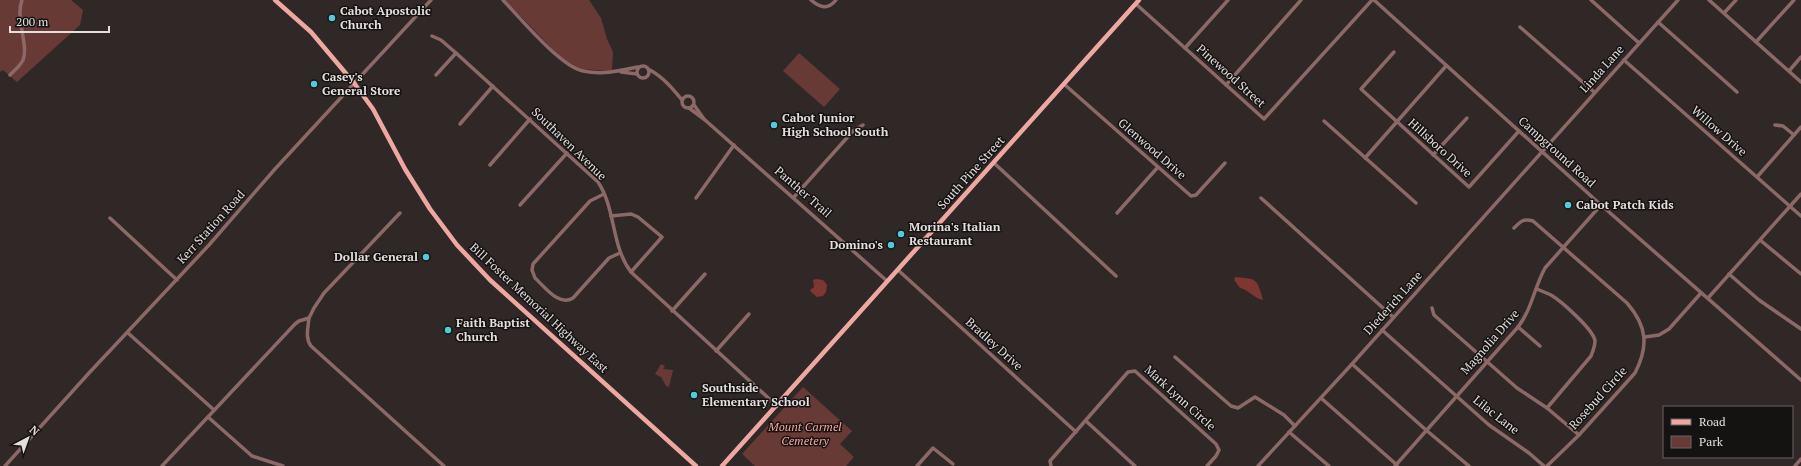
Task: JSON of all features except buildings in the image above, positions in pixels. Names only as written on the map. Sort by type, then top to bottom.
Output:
[{"type":"main road","name":"Bill Foster Memorial Highway East","points":[[275,0],[311,32],[354,83],[373,109],[405,169],[430,209],[457,245],[490,280],[696,466]]},
{"type":"main road","name":"South Pine Street","points":[[722,466],[1137,2]]},
{"type":"street","points":[[10,75],[20,64],[24,55],[20,12],[22,0]]},
{"type":"street","name":"Kerr Station Road","points":[[5,466],[177,280],[354,83],[431,0]]},
{"type":"street","points":[[503,0],[556,56],[569,66],[582,71],[600,73],[621,72],[637,74],[642,78],[648,76],[661,77]]},
{"type":"street","points":[[811,0],[820,7],[825,8],[833,4],[836,0]]},
{"type":"street","points":[[1185,48],[1228,0]]},
{"type":"street","points":[[1226,85],[1301,0]]},
{"type":"street","name":"Pinewood Street","points":[[1137,2],[1264,120],[1373,0]]},
{"type":"street","name":"Campground Road","points":[[1373,0],[1601,205],[1801,380]]},
{"type":"street","points":[[1591,0],[1639,43]]},
{"type":"street","points":[[1671,0],[1674,3]]},
{"type":"street","name":"Linda Lane","points":[[1542,152],[1594,92],[1678,0]]},
{"type":"street","points":[[1709,0],[1801,82]]},
{"type":"street","points":[[1724,13],[1736,0]]},
{"type":"street","points":[[1756,42],[1794,0]]},
{"type":"street","points":[[1658,22],[1737,92]]},
{"type":"street","points":[[1520,27],[1594,92]]},
{"type":"street","name":"Southaven Avenue","points":[[432,36],[441,40],[456,53],[598,182],[604,194],[620,253],[625,265],[672,311],[777,406]]},
{"type":"street","name":"Hillsboro Drive","points":[[1394,52],[1360,89],[1469,187],[1519,131]]},
{"type":"street","points":[[436,75],[456,53]]},
{"type":"street","points":[[1789,71],[1801,58]]},
{"type":"street","name":"Willow Drive","points":[[1624,60],[1801,216]]},
{"type":"street","points":[[621,72],[645,65],[661,77],[675,91],[682,100],[683,105],[689,108],[694,105],[695,102],[692,97],[675,91]]},
{"type":"street","points":[[1365,158],[1446,66]]},
{"type":"street","points":[[637,74],[638,67]]},
{"type":"street","points":[[648,76],[650,70]]},
{"type":"street","name":"Glenwood Drive","points":[[1064,84],[1192,196],[1196,195],[1226,163]]},
{"type":"street","points":[[460,124],[493,86]]},
{"type":"street","points":[[682,100],[686,96]]},
{"type":"street","name":"Panther Trail","points":[[694,105],[705,120]]},
{"type":"street","name":"Panther Trail","points":[[689,108],[734,145],[887,281]]},
{"type":"street","points":[[1433,155],[1466,118]]},
{"type":"street","points":[[490,165],[530,119]]},
{"type":"street","points":[[1324,121],[1416,203]]},
{"type":"street","points":[[794,198],[853,131],[863,125]]},
{"type":"street","points":[[1775,125],[1782,126],[1794,135]]},
{"type":"street","points":[[1757,177],[1801,127]]},
{"type":"street","points":[[696,198],[734,145]]},
{"type":"street","name":"Diederich Lane","points":[[1258,466],[1352,364],[1542,152]]},
{"type":"street","points":[[520,205],[567,153]]},
{"type":"street","points":[[994,163],[1116,276]]},
{"type":"street","points":[[1117,213],[1158,167]]},
{"type":"street","points":[[604,194],[590,201],[533,264],[532,274],[558,299],[566,301],[573,298],[609,258],[620,253]]},
{"type":"street","points":[[1708,298],[1801,194]]},
{"type":"street","points":[[1261,198],[1393,318]]},
{"type":"street","name":"Magnolia Drive","points":[[1396,466],[1426,430],[1518,327],[1529,311],[1545,268],[1601,205]]},
{"type":"street","points":[[400,213],[324,293],[309,318],[308,342],[444,466]]},
{"type":"street","points":[[611,216],[634,215],[662,238],[631,272]]},
{"type":"street","points":[[110,218],[177,280]]},
{"type":"street","points":[[1514,228],[1522,220],[1527,219],[1533,221],[1627,304],[1639,318],[1645,337],[1659,335],[1669,329],[1701,293]]},
{"type":"street","points":[[1760,240],[1801,274]]},
{"type":"street","name":"Bradley Drive","points":[[898,270],[1076,432]]},
{"type":"street","points":[[672,311],[704,274]]},
{"type":"street","points":[[1729,274],[1760,300],[1801,329]]},
{"type":"street","points":[[1537,289],[1552,296],[1592,332],[1595,340],[1591,356],[1546,408]]},
{"type":"street","points":[[1432,308],[1434,316],[1517,388],[1546,408],[1579,435]]},
{"type":"street","points":[[716,351],[749,314]]},
{"type":"street","points":[[162,466],[295,324],[309,318]]},
{"type":"street","points":[[1518,327],[1540,346]]},
{"type":"street","name":"Lilac Lane","points":[[1382,330],[1489,425],[1529,453],[1544,466]]},
{"type":"street","points":[[128,332],[214,410]]},
{"type":"street","name":"Rosebud Circle","points":[[1547,466],[1579,435],[1635,373],[1641,362],[1645,337]]},
{"type":"street","points":[[1175,357],[1231,406],[1238,408],[1255,397],[1284,415],[1295,426]]},
{"type":"street","points":[[1352,364],[1469,466]]},
{"type":"street","name":"Mark Lynn Circle","points":[[1051,466],[1050,461],[1128,372],[1135,371],[1216,444],[1219,450],[1207,466]]},
{"type":"street","points":[[1321,398],[1396,466]]},
{"type":"street","points":[[208,417],[252,456],[282,466]]},
{"type":"street","points":[[1086,421],[1135,466]]},
{"type":"street","points":[[1289,432],[1328,466]]},
{"type":"street","points":[[917,466],[933,448],[953,464]]},
{"type":"street","points":[[1795,466],[1801,459]]},
{"type":"green space","points":[[0,0],[71,0],[83,10],[80,25],[17,82],[3,70],[0,72]]},
{"type":"green space","points":[[505,0],[589,0],[601,18],[607,39],[613,52],[612,71],[579,69],[561,58]]},
{"type":"green space","points":[[799,53],[840,89],[824,107],[783,71]]},
{"type":"green space","points":[[661,364],[665,366],[663,369],[673,370],[669,387],[666,386],[661,377],[655,374]]},
{"type":"green space","name":"Mount Carmel Cemetery","points":[[803,387],[852,431],[840,444],[854,457],[846,466],[755,466],[742,454]]},
{"type":"shaded area","points":[[1235,277],[1248,278],[1255,281],[1259,287],[1263,300],[1240,288],[1234,280]]},
{"type":"shaded area","points":[[813,280],[823,280],[827,285],[826,292],[823,296],[817,297],[810,290],[814,287]]},
{"type":"place","name":"Cabot Apostolic Church","points":[[332,18]]},
{"type":"place","name":"Casey's General Store","points":[[314,84]]},
{"type":"place","name":"Cabot Junior High School South","points":[[774,125]]},
{"type":"place","name":"Cabot Patch Kids","points":[[1568,205]]},
{"type":"place","name":"Morina's Italian Restaurant","points":[[901,234]]},
{"type":"place","name":"Domino's","points":[[891,245]]},
{"type":"place","name":"Dollar General","points":[[426,257]]},
{"type":"place","name":"Faith Baptist Church","points":[[448,330]]},
{"type":"place","name":"Southside Elementary School","points":[[694,395]]}]
